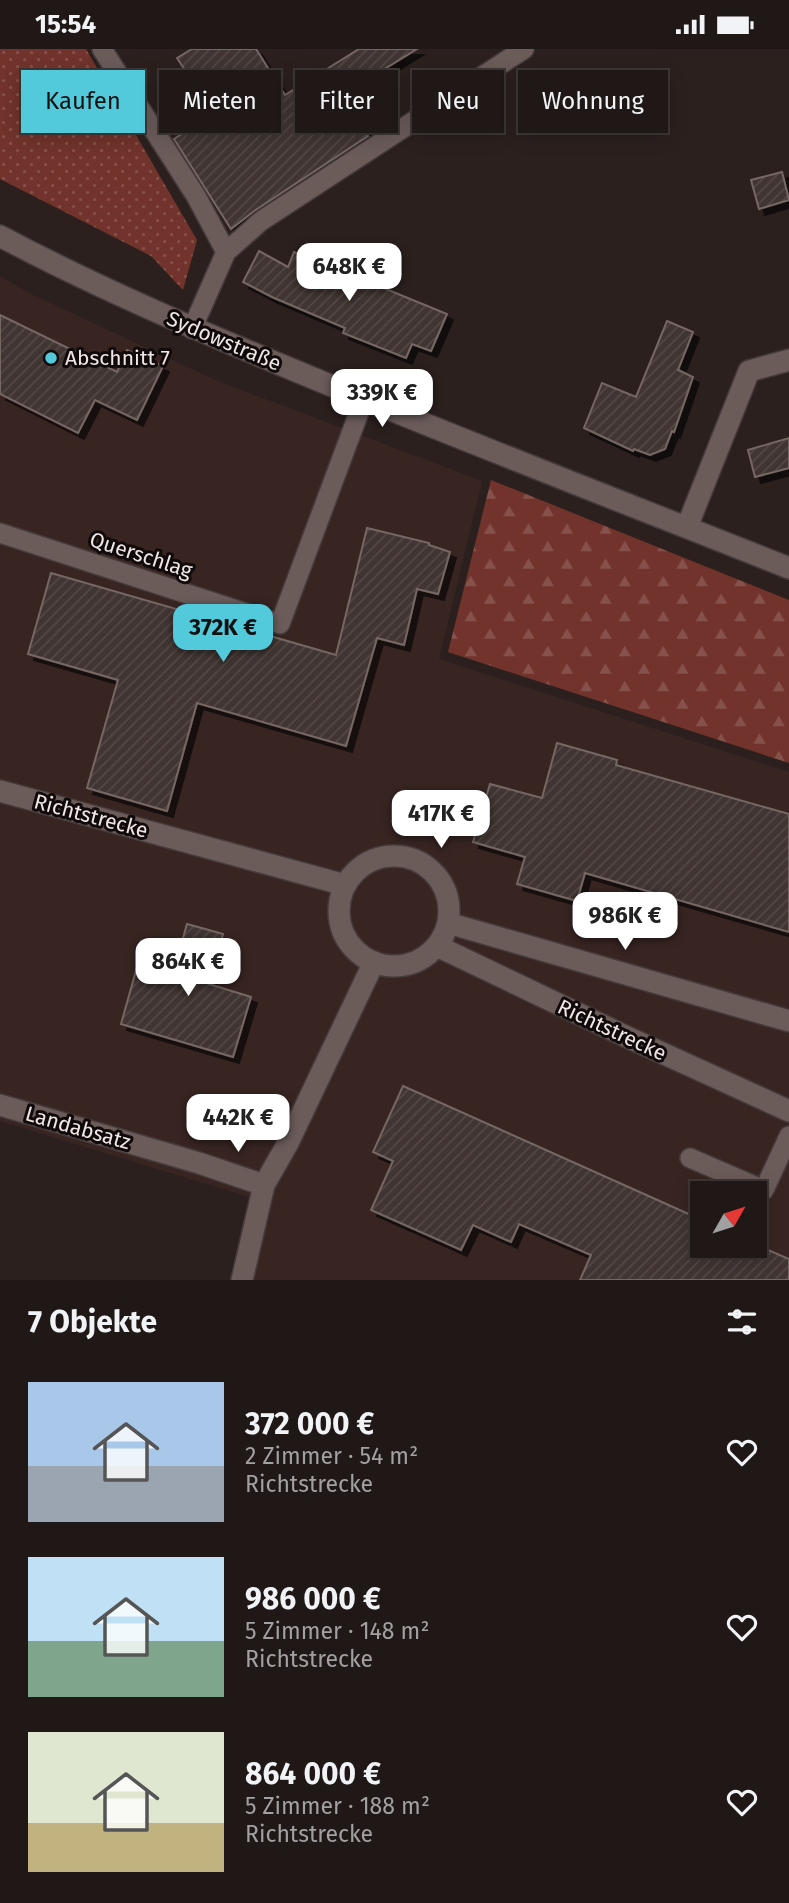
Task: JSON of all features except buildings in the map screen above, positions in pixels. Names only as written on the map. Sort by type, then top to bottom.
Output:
[{"type":"street","name":"Sydowstraße","points":[[0,236],[192,328],[789,568]]},
{"type":"street","points":[[687,527],[749,371],[789,360]]},
{"type":"street","name":"Richtstrecke","points":[[0,792],[345,885]]},
{"type":"street","points":[[396,855],[411,858],[429,868],[443,883],[449,902],[449,923],[437,947],[424,958],[391,966],[374,962],[361,955],[350,944],[339,915],[340,900],[345,885],[360,868],[381,857],[396,855]]},
{"type":"street","points":[[449,923],[789,1021]]},
{"type":"street","name":"Richtstrecke","points":[[437,947],[789,1111]]},
{"type":"street","points":[[242,1280],[264,1185],[288,1143],[374,962]]},
{"type":"street","name":"Landabsatz","points":[[0,1105],[199,1163],[264,1185]]},
{"type":"lane","points":[[102,49],[196,196],[226,253]]},
{"type":"lane","points":[[192,328],[226,253],[261,221],[524,49]]},
{"type":"lane","name":"Querschlag","points":[[0,533],[280,624],[364,399]]},
{"type":"lane","points":[[690,1158],[764,1190],[789,1136]]},
{"type":"shaded area","points":[[0,276],[27,292],[215,380],[482,481],[439,659],[789,772],[789,1280],[230,1280],[249,1197],[0,1121]]},
{"type":"green space","points":[[0,49],[86,49],[98,70],[21,70],[21,133],[135,133],[197,240],[183,290],[151,256],[0,179]]},
{"type":"green space","points":[[491,480],[789,600],[789,763],[448,652]]},
{"type":"place","name":"Abschnitt 7","points":[[51,358]]}]
